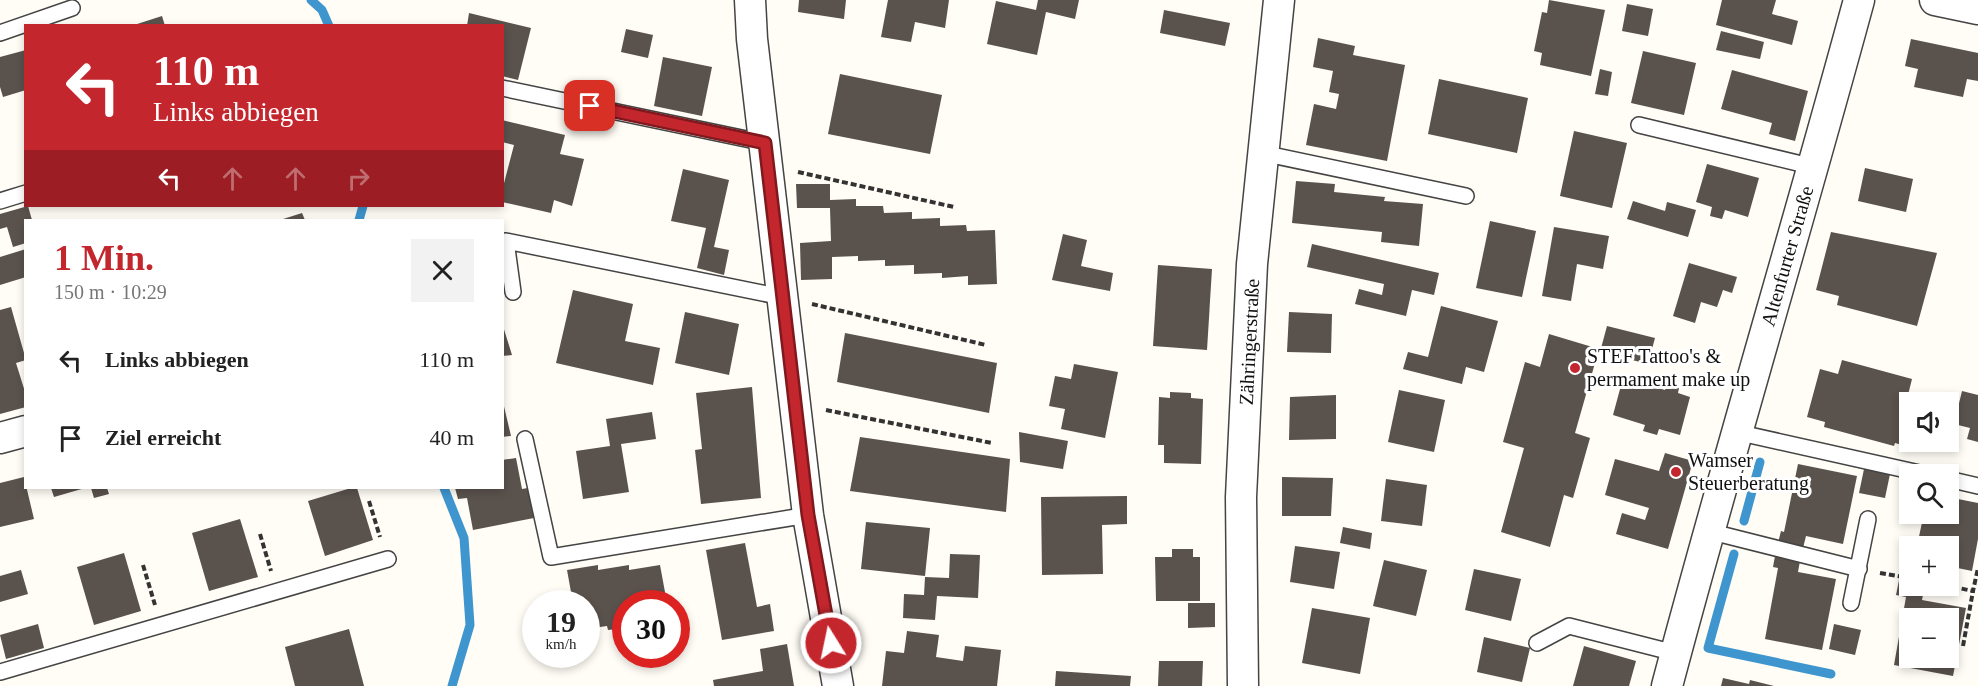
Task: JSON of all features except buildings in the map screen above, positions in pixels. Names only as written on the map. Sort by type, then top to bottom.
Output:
[{"type":"street","points":[[750,0],[752,39],[808,515],[838,686]]},
{"type":"street","name":"Zähringerstraße","points":[[1243,686],[1241,497],[1252,264],[1279,0]]},
{"type":"street","name":"Altenfurter Straße","points":[[1666,686],[1736,432],[1814,167],[1859,0]]},
{"type":"street","points":[[1935,0],[1978,9]]},
{"type":"street","points":[[0,438],[24,432]]},
{"type":"lane","points":[[26,24],[72,8]]},
{"type":"lane","points":[[0,33],[24,25]]},
{"type":"lane","points":[[504,88],[767,154]]},
{"type":"lane","points":[[1639,125],[1814,167]]},
{"type":"lane","points":[[1262,153],[1466,196]]},
{"type":"lane","points":[[0,201],[24,194]]},
{"type":"lane","points":[[513,292],[506,241],[782,297]]},
{"type":"lane","points":[[1736,432],[1899,468]]},
{"type":"lane","points":[[525,439],[551,557],[808,515]]},
{"type":"lane","points":[[1959,482],[1978,486]]},
{"type":"lane","points":[[1851,603],[1868,519]]},
{"type":"lane","points":[[1708,531],[1859,569]]},
{"type":"lane","points":[[0,672],[388,559]]},
{"type":"lane","points":[[1537,644],[1569,626],[1675,653]]},
{"type":"path","points":[[767,154],[954,207]]},
{"type":"path","points":[[782,297],[986,345]]},
{"type":"path","points":[[796,404],[992,443]]},
{"type":"path","points":[[369,501],[388,559]]},
{"type":"path","points":[[260,534],[278,591]]},
{"type":"path","points":[[143,565],[161,625]]},
{"type":"path","points":[[1963,646],[1978,568]]},
{"type":"path","points":[[1859,569],[1899,576]]},
{"type":"path","points":[[1959,588],[1973,591]]},
{"type":"waterway","points":[[311,0],[322,10],[328,24]]},
{"type":"waterway","points":[[359,219],[363,207]]},
{"type":"waterway","points":[[1744,521],[1760,462]]},
{"type":"waterway","points":[[444,489],[464,538],[470,625],[452,686]]},
{"type":"waterway","points":[[1734,554],[1708,648],[1831,674]]},
{"type":"place","name":"STEF Tattoo's & permament make up","points":[[1575,368]]},
{"type":"place","name":"Wamser Steuerberatung","points":[[1676,472]]},
{"type":"route","points":[[590,106],[765,143],[808,515],[831,643]]}]
